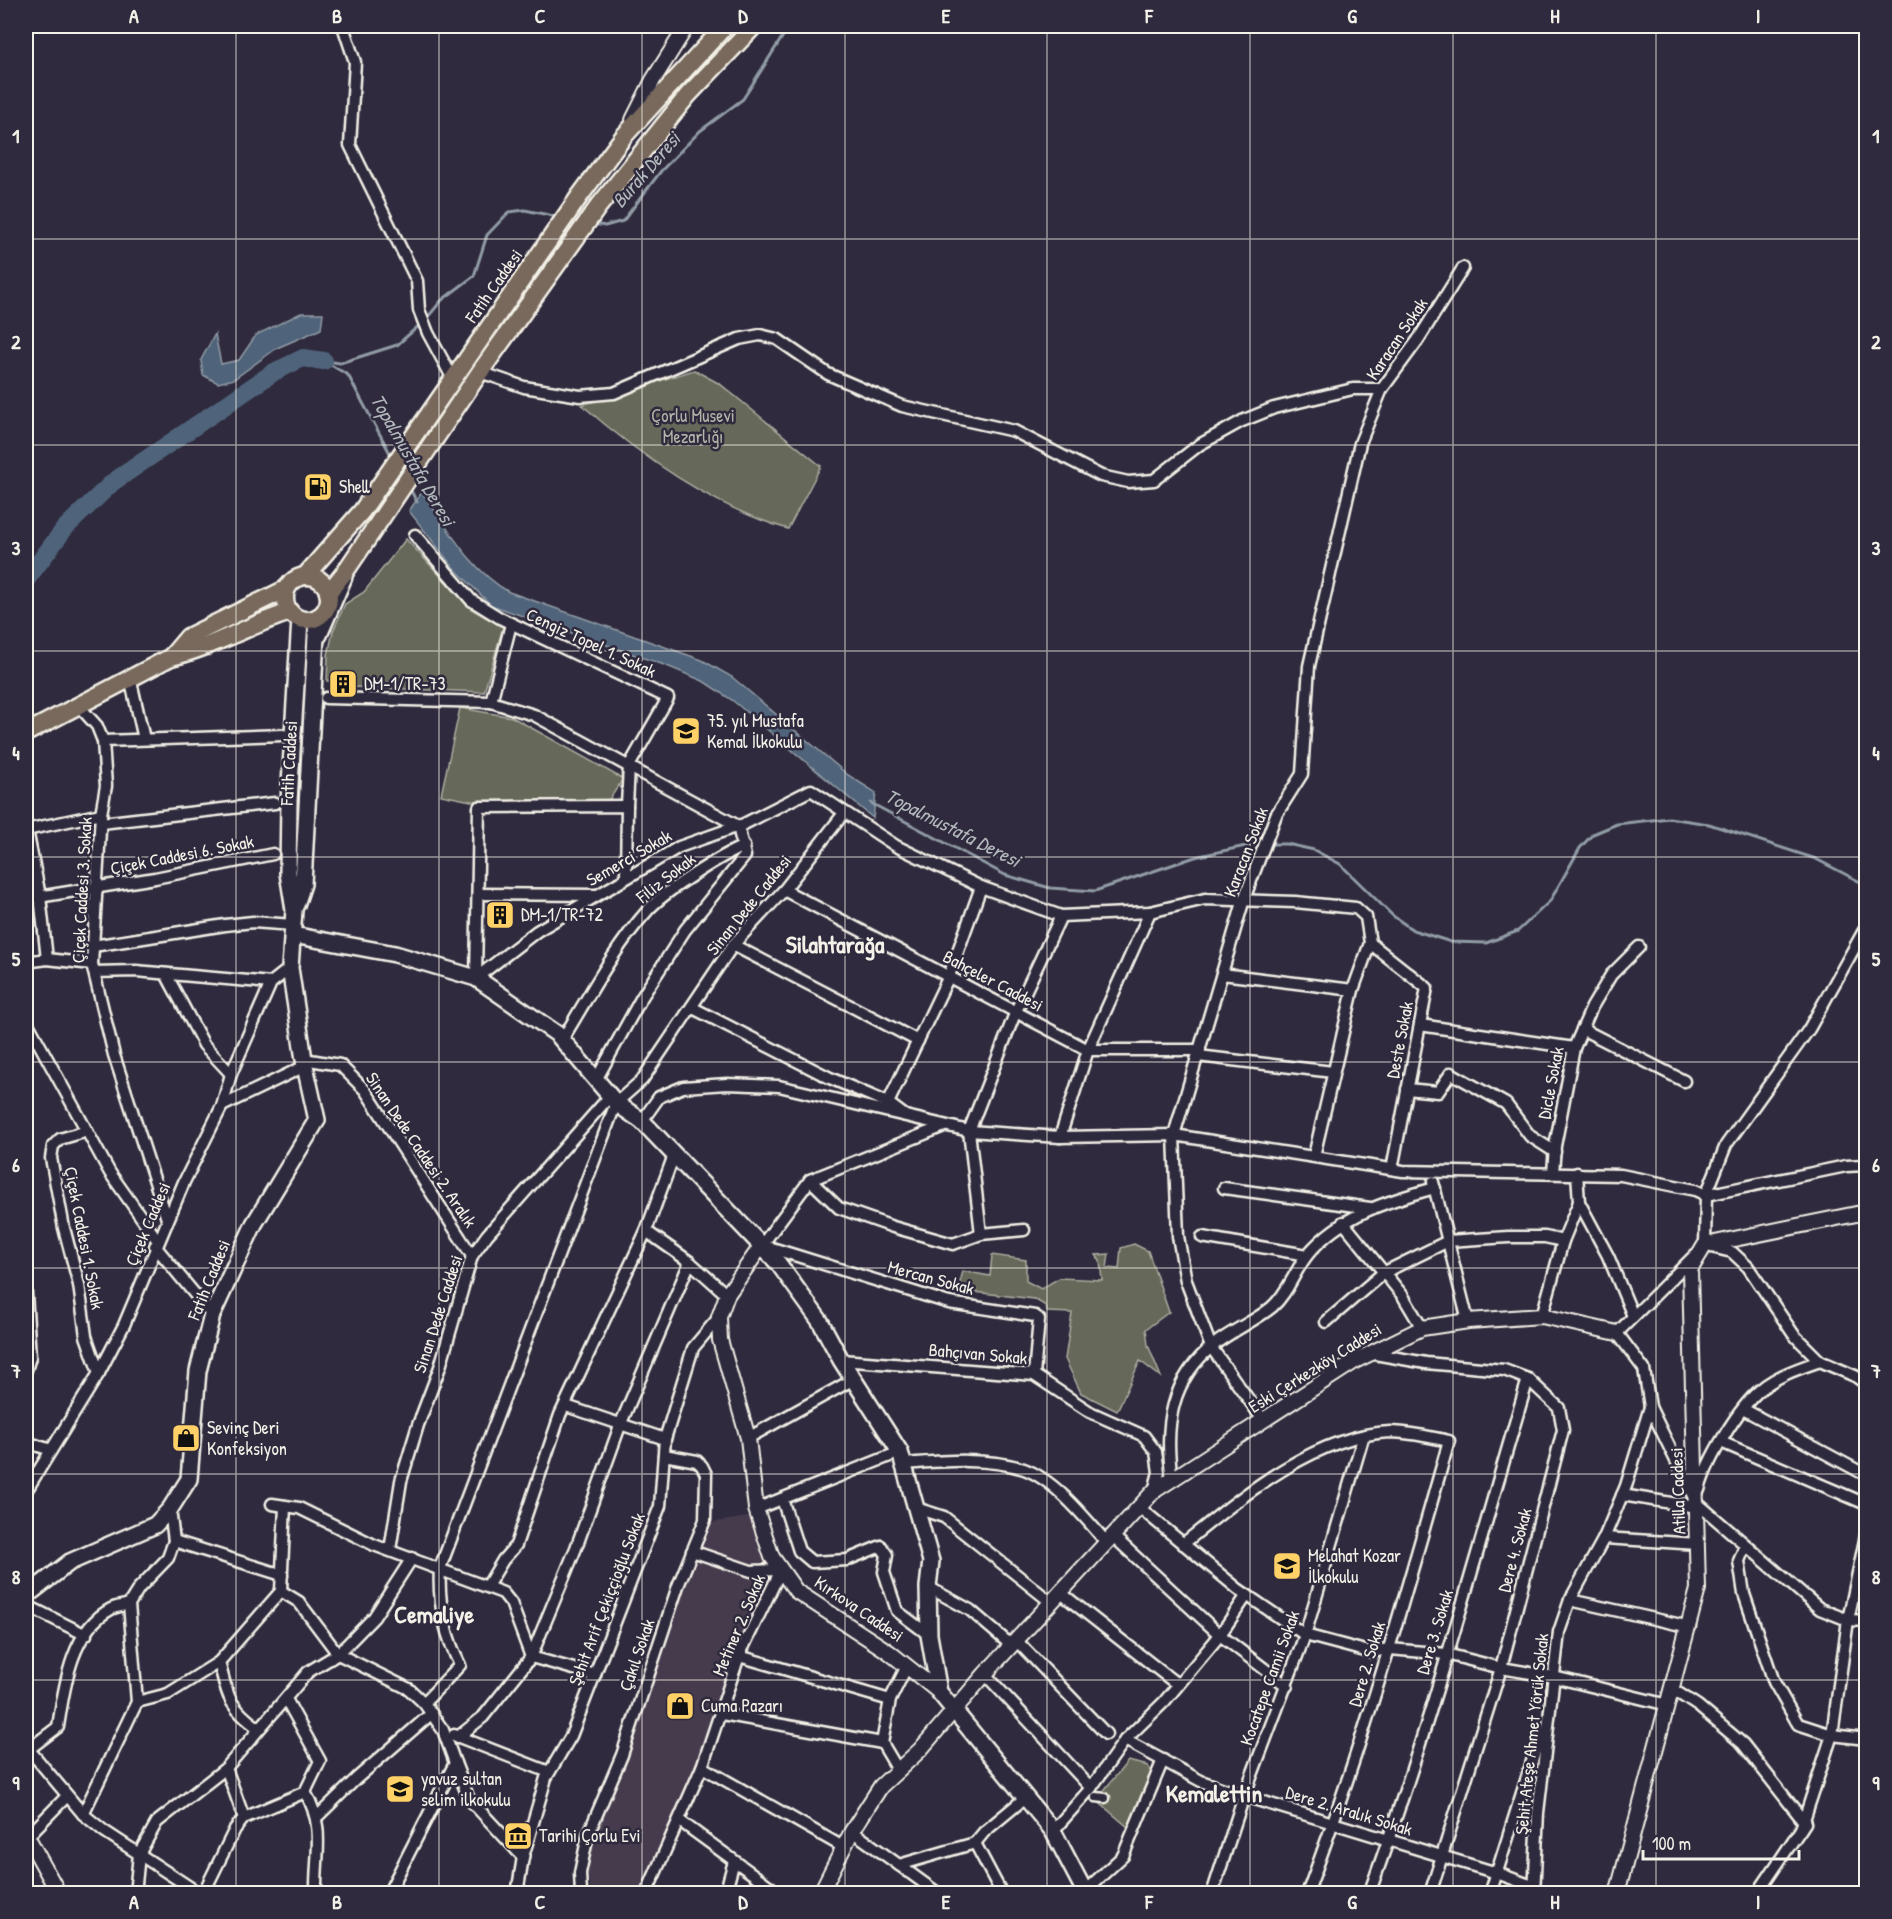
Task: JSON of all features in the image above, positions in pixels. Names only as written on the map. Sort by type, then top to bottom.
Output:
[{"type":"main road","name":"Fatih Caddesi","points":[[305,576],[362,511],[579,197],[624,136],[725,26]]},
{"type":"main road","points":[[26,733],[171,657],[197,651],[255,623],[325,610],[328,593],[380,522],[480,372],[598,207],[688,95],[754,26]]},
{"type":"main road","points":[[315,643],[345,572]]},
{"type":"main road","points":[[171,657],[188,637],[286,589],[295,579],[305,576],[317,578],[323,582],[328,593]]},
{"type":"main road","points":[[286,589],[285,603],[302,616]]},
{"type":"main road","name":"Fatih Caddesi","points":[[293,924],[303,884],[315,643],[302,616]]},
{"type":"main road","name":"Fatih Caddesi","points":[[26,1596],[70,1562],[155,1525],[170,1509],[189,1479],[198,1371],[212,1315],[254,1224],[317,1120],[304,1062],[290,968],[293,924],[288,873],[294,704],[302,616]]},
{"type":"main road","points":[[293,924],[476,978],[562,1040],[613,1100],[642,1121],[762,1245],[820,1321],[841,1360],[902,1458],[932,1560],[928,1587],[929,1635],[939,1692]]},
{"type":"main road","name":"Kırkova Caddesi","points":[[939,1692],[953,1712],[1053,1831],[1085,1892]]},
{"type":"street","points":[[343,26],[355,62],[350,145],[417,281],[419,310],[428,333],[453,379]]},
{"type":"street","points":[[624,136],[653,80],[687,26]]},
{"type":"street","name":"Karacan Sokak","points":[[1264,1421],[1211,1347],[1186,1281],[1178,1236],[1174,1135],[1244,899],[1269,832],[1302,774],[1309,666],[1360,443],[1382,389],[1418,340],[1463,268]]},
{"type":"street","points":[[480,372],[524,387],[580,396],[614,393],[739,339],[760,335],[777,339],[828,374],[902,406],[1014,431],[1101,476],[1128,482],[1154,480],[1199,445],[1242,421],[1274,408],[1353,389],[1382,389]]},
{"type":"street","name":"Cengiz Topel 1. Sokak","points":[[415,535],[471,600],[511,624],[668,698],[628,766],[626,877]]},
{"type":"street","points":[[491,702],[511,624]]},
{"type":"street","points":[[130,677],[144,739]]},
{"type":"street","points":[[326,698],[491,702],[534,715],[738,826],[745,856],[685,930],[642,997],[596,1080]]},
{"type":"street","name":"Çiçek Caddesi 3. Sokak","points":[[78,705],[97,726],[103,741],[106,786],[101,819],[93,968],[114,1055],[167,1219]]},
{"type":"street","points":[[103,741],[283,735]]},
{"type":"street","name":"Semerci Sokak","points":[[476,978],[537,931],[679,847],[738,826],[812,790],[844,813]]},
{"type":"street","points":[[47,960],[40,896],[26,830],[101,819],[275,803]]},
{"type":"street","points":[[476,978],[479,807],[627,806]]},
{"type":"street","points":[[844,813],[896,846],[981,887],[1061,916],[1150,912],[1205,899],[1244,899],[1356,908],[1366,917],[1370,943],[1353,990],[1314,1156]]},
{"type":"street","name":"Sinan Dede Caddesi","points":[[390,1551],[401,1481],[418,1425],[440,1366],[472,1256],[488,1235],[613,1100],[642,1080],[693,1008],[733,945],[784,890],[844,813]]},
{"type":"street","name":"Filiz Sokak","points":[[562,1040],[606,966],[650,908],[689,879],[744,846]]},
{"type":"street","name":"Çiçek Caddesi 6. Sokak","points":[[26,899],[273,854]]},
{"type":"street","points":[[888,1103],[949,976],[981,887]]},
{"type":"street","name":"Bahçeler Caddesi","points":[[784,890],[1088,1050],[1199,1053],[1333,1072]]},
{"type":"street","points":[[479,894],[597,895]]},
{"type":"street","points":[[1060,1137],[1088,1050],[1150,912]]},
{"type":"street","points":[[981,1234],[969,1131],[1016,1011],[1061,916]]},
{"type":"street","points":[[93,946],[225,925],[253,922],[293,924]]},
{"type":"street","points":[[1705,1245],[1706,1196],[1726,1145],[1809,1029],[1866,927]]},
{"type":"street","name":"Deste Sokak","points":[[1370,943],[1427,988],[1392,1169]]},
{"type":"street","points":[[733,945],[918,1041]]},
{"type":"street","name":"Dicle Sokak","points":[[1553,1173],[1574,1048],[1611,975],[1639,947]]},
{"type":"street","points":[[26,962],[47,960],[93,968],[271,983]]},
{"type":"street","name":"Çiçek Caddesi","points":[[26,1491],[99,1373],[124,1324],[167,1219],[222,1106],[231,1074],[271,983],[290,968]]},
{"type":"street","points":[[166,974],[204,1045],[231,1074]]},
{"type":"street","points":[[1222,974],[1353,990]]},
{"type":"street","points":[[693,1008],[830,1078],[888,1103],[909,1118]]},
{"type":"street","points":[[26,1020],[110,1173],[156,1244],[212,1315]]},
{"type":"street","points":[[1420,1025],[1574,1048]]},
{"type":"street","points":[[1582,1029],[1684,1081]]},
{"type":"street","points":[[222,1106],[304,1062]]},
{"type":"street","name":"Sinan Dede Caddesi 2. Aralık","points":[[304,1062],[340,1065],[365,1090],[441,1204],[472,1256]]},
{"type":"street","points":[[1407,1089],[1438,1092],[1451,1073],[1506,1104],[1530,1136],[1555,1152]]},
{"type":"street","points":[[642,1121],[659,1096],[683,1087],[727,1084],[779,1086],[847,1100],[909,1118],[969,1131],[1060,1137],[1174,1135],[1392,1169],[1432,1173],[1622,1174],[1695,1190],[1706,1196],[1846,1166],[1866,1165]]},
{"type":"street","points":[[424,1703],[459,1665],[450,1644],[443,1611],[439,1584],[440,1568],[613,1100]]},
{"type":"street","points":[[762,1245],[810,1180],[944,1126]]},
{"type":"street","name":"Çiçek Caddesi 1. Sokak","points":[[87,1131],[60,1139],[53,1146],[51,1158],[64,1228],[79,1285],[86,1336],[99,1373]]},
{"type":"street","points":[[488,1586],[503,1560],[516,1545],[560,1415],[646,1231],[674,1155]]},
{"type":"street","points":[[1432,1173],[1468,1321]]},
{"type":"street","points":[[1577,1173],[1579,1202],[1608,1256],[1633,1316]]},
{"type":"street","points":[[810,1180],[839,1208],[893,1227],[953,1244],[981,1234],[1024,1230]]},
{"type":"street","points":[[1224,1188],[1370,1208]]},
{"type":"street","points":[[1172,1479],[1167,1439],[1169,1417],[1188,1370],[1211,1347],[1272,1306],[1307,1255],[1343,1222],[1370,1208],[1435,1188]]},
{"type":"street","points":[[1542,1316],[1563,1242],[1579,1202]]},
{"type":"street","points":[[1617,1333],[1705,1245],[1866,1212]]},
{"type":"street","points":[[1343,1222],[1403,1296],[1422,1328]]},
{"type":"street","points":[[646,1231],[690,1262],[727,1295]]},
{"type":"street","points":[[1202,1237],[1307,1255]]},
{"type":"street","points":[[1326,1322],[1383,1273],[1448,1241],[1545,1237],[1563,1242]]},
{"type":"street","name":"Kırkova Caddesi","points":[[762,1245],[727,1295],[719,1317],[720,1340],[747,1438],[756,1509],[772,1557],[796,1591],[907,1666],[939,1692]]},
{"type":"street","name":"Mercan Sokak","points":[[762,1245],[949,1303],[1035,1316],[1039,1319],[1035,1375]]},
{"type":"street","points":[[1705,1245],[1732,1252],[1748,1267],[1794,1335],[1820,1360],[1866,1384]]},
{"type":"street","name":"Atilla Caddesi","points":[[1617,1893],[1690,1627],[1698,1589],[1690,1270],[1705,1245]]},
{"type":"street","points":[[458,1737],[483,1717],[531,1657],[576,1548],[621,1423],[690,1262]]},
{"type":"street","points":[[26,1293],[30,1357],[26,1370]]},
{"type":"street","name":"Eski Çerkezköy Caddesi","points":[[953,1712],[985,1674],[1154,1491],[1369,1353],[1422,1328],[1468,1321],[1542,1316],[1617,1333]]},
{"type":"street","name":"Şehit Arif Çekiççioğlu Sokak","points":[[516,1893],[549,1772],[571,1736],[660,1506],[665,1438],[693,1348],[719,1317]]},
{"type":"street","name":"Şehit Ateşe Ahmet Yörük Sokak","points":[[1535,1890],[1538,1813],[1559,1632],[1570,1600],[1605,1538],[1622,1496],[1650,1407],[1644,1369],[1617,1333]]},
{"type":"street","name":"Dere 4. Sokak","points":[[1369,1353],[1426,1364],[1504,1370],[1528,1379],[1559,1408],[1563,1430],[1501,1668],[1444,1857],[1430,1893]]},
{"type":"street","name":"Bahçıvan Sokak","points":[[841,1360],[1035,1375],[1090,1412],[1144,1436],[1156,1452],[1159,1472],[1154,1491]]},
{"type":"street","points":[[1696,1504],[1711,1456],[1743,1409],[1762,1389],[1788,1373],[1820,1360]]},
{"type":"street","points":[[747,1438],[854,1379]]},
{"type":"street","name":"Dere 3. Sokak","points":[[1369,1893],[1389,1841],[1528,1379]]},
{"type":"street","points":[[566,1406],[665,1438]]},
{"type":"street","points":[[1650,1407],[1696,1504],[1820,1610],[1848,1620],[1866,1621]]},
{"type":"street","points":[[1743,1409],[1866,1475]]},
{"type":"street","name":"Dere 2. Sokak","points":[[1307,1893],[1333,1824],[1390,1649],[1449,1441],[1406,1432],[1387,1432],[1363,1437]]},
{"type":"street","points":[[1183,1544],[1254,1487],[1274,1474],[1344,1442],[1363,1437]]},
{"type":"street","name":"Kocatepe Camii Sokak","points":[[1212,1893],[1244,1796],[1305,1635],[1363,1437]]},
{"type":"street","points":[[26,1442],[51,1450]]},
{"type":"street","points":[[1721,1442],[1866,1504]]},
{"type":"street","name":"Çakıl Sokak","points":[[580,1893],[580,1873],[588,1835],[622,1755],[637,1705],[705,1520],[706,1474],[697,1461],[664,1455]]},
{"type":"street","points":[[756,1509],[902,1458],[996,1463],[1026,1470],[1070,1502],[1110,1540],[1220,1635],[1287,1686]]},
{"type":"street","points":[[1622,1496],[1696,1504]]},
{"type":"street","points":[[782,1499],[799,1551],[812,1562],[847,1560],[881,1546],[887,1555],[884,1572],[897,1611],[929,1635]]},
{"type":"street","points":[[272,1504],[299,1508],[390,1551],[503,1593],[511,1603],[531,1657]]},
{"type":"street","points":[[137,1702],[168,1694],[219,1662],[281,1591],[285,1506]]},
{"type":"street","points":[[1140,1508],[1247,1595],[1305,1635],[1369,1652],[1390,1649],[1446,1654],[1501,1668],[1554,1677],[1668,1706]]},
{"type":"street","points":[[83,1814],[137,1702],[129,1604],[140,1588],[168,1558],[174,1541],[170,1509]]},
{"type":"street","points":[[918,1509],[944,1517],[1178,1685]]},
{"type":"street","points":[[1773,1893],[1760,1891],[1802,1825],[1832,1735],[1848,1620],[1866,1535]]},
{"type":"street","points":[[1605,1538],[1698,1544]]},
{"type":"street","points":[[174,1541],[282,1575]]},
{"type":"street","points":[[1745,1546],[1739,1561],[1739,1573],[1774,1682],[1798,1724],[1832,1735],[1866,1739]]},
{"type":"street","points":[[692,1551],[751,1571],[781,1570]]},
{"type":"street","points":[[135,1893],[139,1854],[157,1822],[226,1768],[308,1672],[338,1654],[374,1617],[412,1558]]},
{"type":"street","name":"Metiner 2. Sokak","points":[[646,1893],[680,1821],[702,1767],[722,1714],[739,1656],[781,1570]]},
{"type":"street","points":[[928,1587],[970,1610],[1015,1643],[1106,1734]]},
{"type":"street","points":[[281,1591],[299,1602],[338,1654],[410,1689],[424,1703],[443,1730],[469,1799],[524,1857]]},
{"type":"street","points":[[1053,1831],[1098,1794],[1125,1740],[1178,1685],[1220,1635],[1247,1595]]},
{"type":"street","points":[[1570,1600],[1690,1627]]},
{"type":"street","points":[[129,1604],[111,1609],[86,1635],[70,1669],[58,1727],[27,1748],[83,1814],[184,1889],[201,1893],[234,1829],[244,1818],[305,1792],[320,1761],[286,1699]]},
{"type":"street","points":[[26,1605],[86,1635]]},
{"type":"street","points":[[739,1656],[890,1700]]},
{"type":"street","points":[[531,1657],[595,1675]]},
{"type":"street","points":[[219,1662],[228,1696],[237,1712],[258,1728]]},
{"type":"street","points":[[898,1770],[882,1743],[890,1700],[907,1666]]},
{"type":"street","points":[[985,1674],[1098,1794]]},
{"type":"street","points":[[1672,1689],[1698,1706],[1743,1744],[1802,1825]]},
{"type":"street","points":[[820,1893],[852,1831],[881,1786],[953,1712]]},
{"type":"street","points":[[317,1817],[357,1778],[431,1714]]},
{"type":"street","points":[[722,1714],[882,1743]]},
{"type":"street","points":[[1490,1893],[1535,1752],[1549,1720]]},
{"type":"street","points":[[443,1730],[549,1772]]},
{"type":"street","name":"Dere 2. Aralık Sokak","points":[[1125,1740],[1200,1781],[1497,1873],[1535,1890]]},
{"type":"street","points":[[1085,1892],[1123,1856],[1163,1760]]},
{"type":"street","points":[[387,1893],[454,1763]]},
{"type":"street","points":[[702,1767],[843,1847]]},
{"type":"street","points":[[226,1768],[244,1818]]},
{"type":"street","points":[[305,1792],[317,1817],[320,1837],[315,1868],[316,1893]]},
{"type":"street","points":[[59,1893],[27,1835],[67,1796]]},
{"type":"street","points":[[899,1865],[975,1843],[1025,1798]]},
{"type":"street","points":[[680,1821],[780,1893]]},
{"type":"street","points":[[852,1831],[939,1893]]},
{"type":"street","points":[[975,1843],[1002,1893]]},
{"type":"street","points":[[725,1893],[734,1861]]},
{"type":"shaded area","name":"Cuma Pazarı","points":[[753,1516],[781,1570],[734,1654],[703,1759],[643,1893],[591,1893],[586,1862],[592,1834],[710,1523]]},
{"type":"green space","name":"Çorlu Musevi Mezarlığı","points":[[694,370],[720,384],[821,466],[788,529],[760,520],[705,494],[628,443],[582,405]]},
{"type":"green space","points":[[406,539],[471,609],[503,627],[484,692],[351,687],[350,682],[327,681],[328,655],[333,631],[345,604],[364,592]]},
{"type":"green space","points":[[460,708],[512,717],[623,779],[609,800],[476,802],[441,795]]},
{"type":"green space","points":[[1134,1244],[1148,1251],[1169,1312],[1146,1329],[1148,1345],[1161,1377],[1140,1361],[1117,1411],[1081,1393],[1065,1359],[1072,1313],[1047,1312],[1046,1306],[1034,1299],[958,1290],[963,1271],[990,1276],[992,1255],[1026,1260],[1026,1281],[1041,1289],[1059,1278],[1102,1280],[1100,1261],[1096,1255],[1109,1254],[1107,1268],[1119,1269],[1121,1248]]},
{"type":"green space","points":[[1128,1761],[1148,1766],[1152,1776],[1128,1827],[1096,1800]]},
{"type":"water","points":[[301,313],[323,313],[321,329],[277,348],[234,379],[218,383],[203,375],[201,360],[215,334],[221,364],[239,360],[256,335]]},
{"type":"water","points":[[422,492],[471,560],[495,583],[509,592],[702,660],[732,677],[848,775],[876,793],[873,818],[732,700],[703,681],[667,666],[491,605],[453,567],[409,511]]},
{"type":"waterway","name":"Burak Deresi","points":[[594,224],[605,226],[623,221],[661,171],[700,131],[743,99],[783,36],[794,26]]},
{"type":"waterway","name":"Burak Deresi","points":[[427,318],[442,300],[474,276],[487,235],[509,212],[525,210],[558,217]]},
{"type":"waterway","name":"Burak Deresi","points":[[326,361],[340,363],[397,345],[422,323]]},
{"type":"waterway","points":[[26,580],[65,528],[113,482],[274,372],[303,358],[324,361]]},
{"type":"waterway","name":"Topalmustafa Deresi","points":[[324,361],[348,375],[392,457]]},
{"type":"waterway","name":"Topalmustafa Deresi","points":[[410,489],[417,502]]},
{"type":"waterway","name":"Topalmustafa Deresi","points":[[871,803],[1005,875],[1050,888],[1095,891],[1195,857],[1255,844],[1287,844],[1314,850],[1340,864],[1393,916],[1413,930],[1451,942],[1486,943],[1518,931],[1550,901],[1580,848],[1593,834],[1617,824],[1669,818],[1709,824],[1816,859],[1866,885]]},
{"type":"place","name":"Shell","points":[[318,487]]},
{"type":"place","name":"DM-1/TR-73","points":[[343,684]]},
{"type":"place","name":"75. yıl Mustafa Kemal İlkokulu","points":[[686,731]]},
{"type":"place","name":"DM-1/TR-72","points":[[500,915]]},
{"type":"place","name":"Sevinç Deri Konfeksiyon","points":[[186,1438]]},
{"type":"place","name":"Melahat Kozar İlkokulu","points":[[1287,1566]]},
{"type":"place","name":"Cuma Pazarı","points":[[680,1706]]},
{"type":"place","name":"yavuz sultan selim ilkokulu","points":[[400,1789]]},
{"type":"place","name":"Tarihi Çorlu Evi","points":[[518,1836]]},
{"type":"district","name":"Silahtarağa","points":[[835,945]]},
{"type":"district","name":"Cemaliye","points":[[434,1615]]},
{"type":"district","name":"Kemalettin","points":[[1214,1794]]}]
